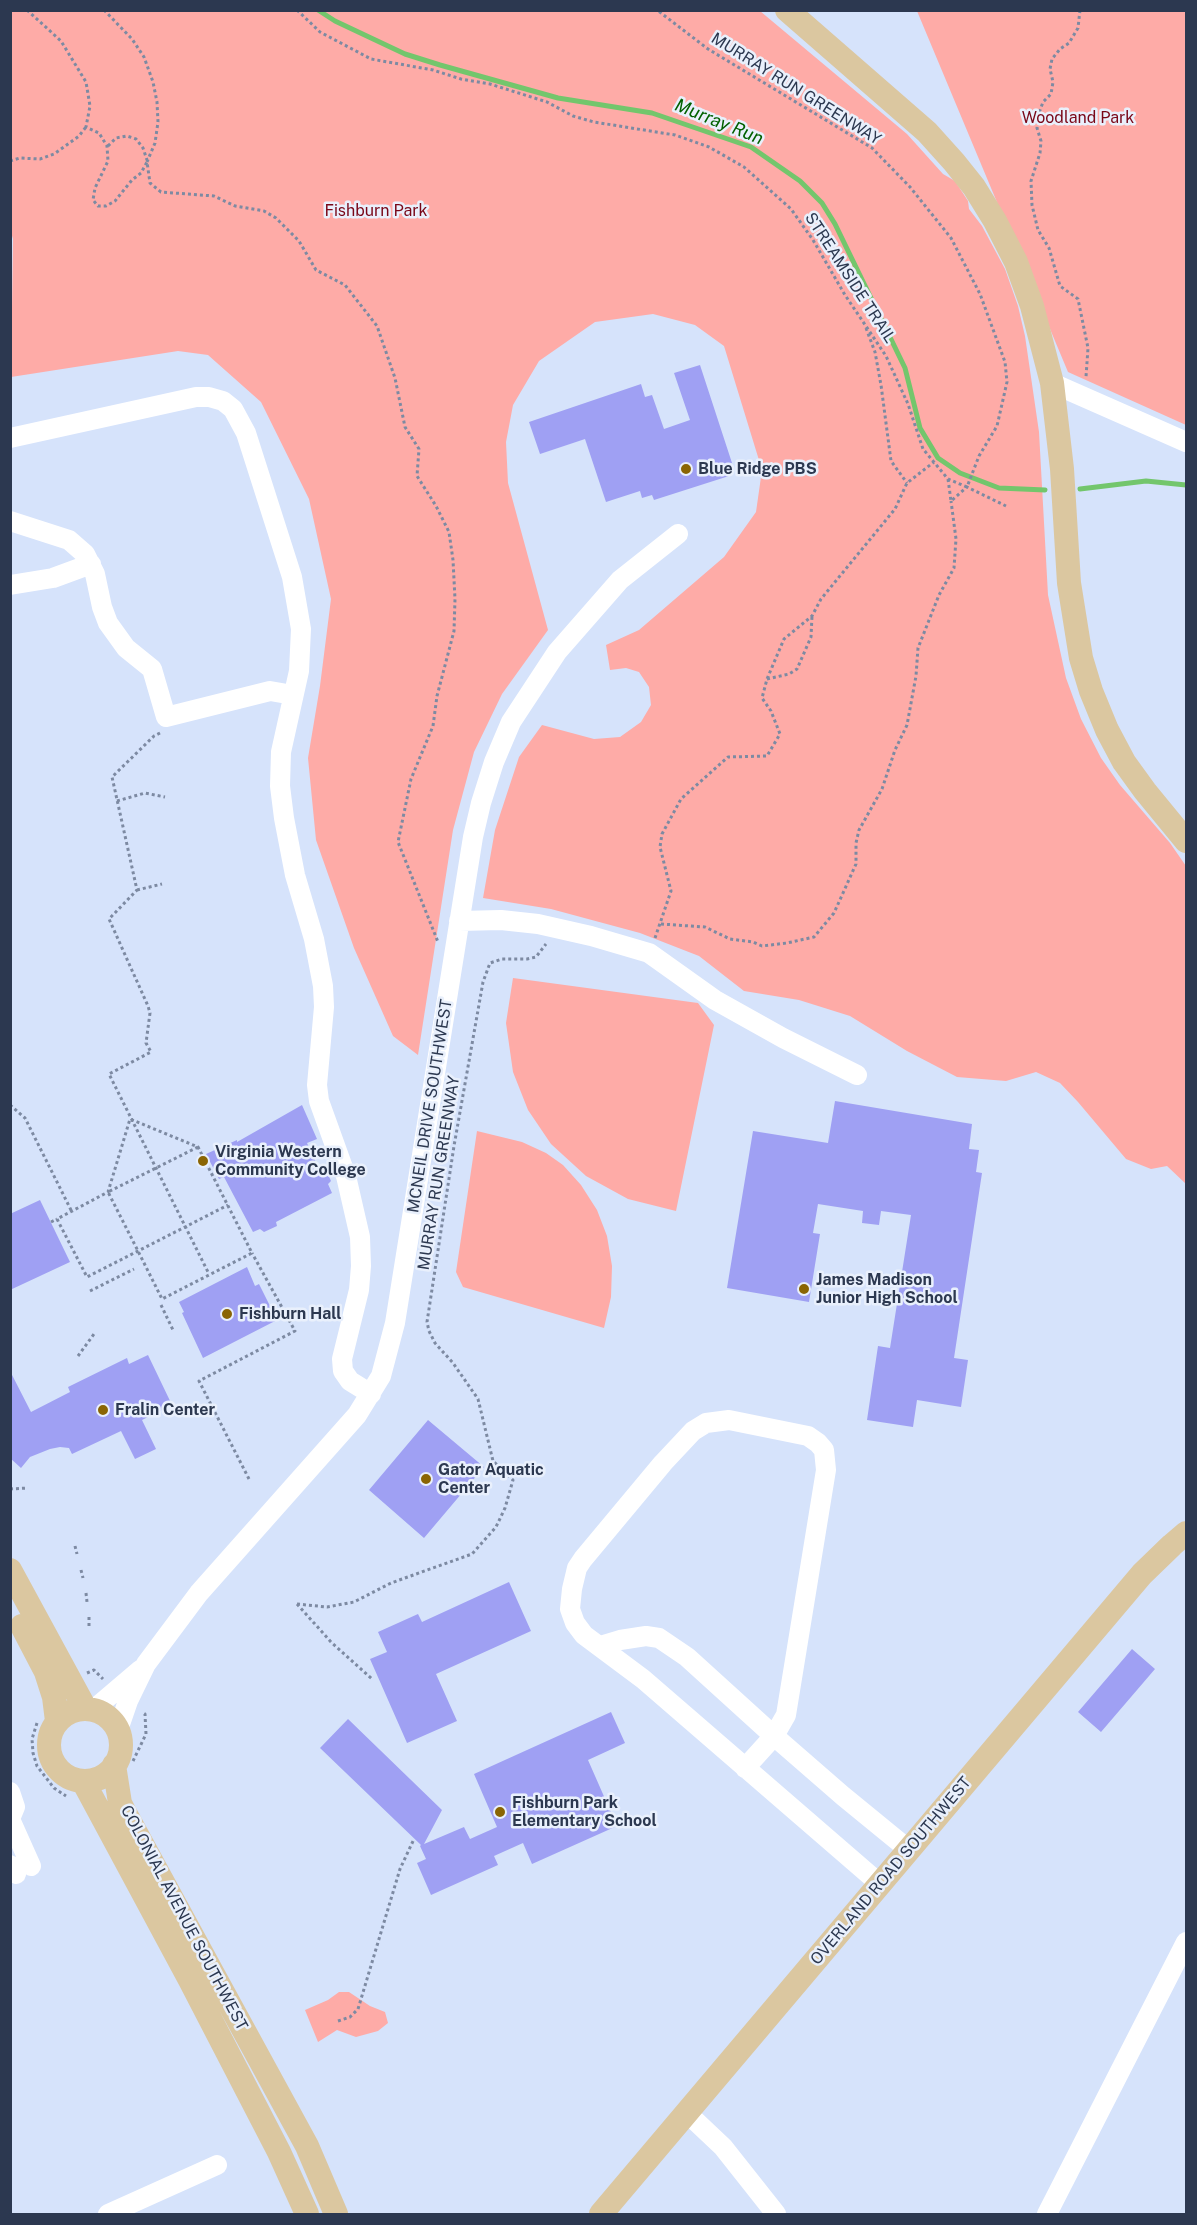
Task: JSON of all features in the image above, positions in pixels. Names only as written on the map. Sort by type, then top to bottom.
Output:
[{"type":"main road","points":[[788,10],[927,132],[974,187],[1016,262],[1032,306],[1052,382],[1062,469],[1069,583],[1081,658],[1091,692],[1124,762],[1186,842]]},
{"type":"main road","name":"OVERLAND ROAD SOUTHWEST","points":[[601,2214],[1142,1574],[1186,1533]]},
{"type":"main road","points":[[10,1570],[89,1709]]},
{"type":"main road","points":[[10,1605],[46,1672],[54,1696],[47,1718],[50,1734],[48,1746],[50,1758],[57,1769],[66,1777],[90,1781],[123,1765]]},
{"type":"main road","points":[[47,1718],[74,1710],[89,1709],[107,1716],[118,1730]]},
{"type":"main road","name":"COLONIAL AVENUE SOUTHWEST","points":[[118,1730],[121,1747],[118,1759],[123,1765],[120,1803],[307,2146],[336,2214]]},
{"type":"main road","name":"COLONIAL AVENUE SOUTHWEST","points":[[83,1781],[201,2000],[279,2152],[307,2214]]},
{"type":"street","points":[[1052,382],[1186,442]]},
{"type":"street","points":[[10,438],[196,397],[209,397],[223,401],[233,409],[246,433],[292,578],[301,628],[298,670],[281,752],[280,786],[295,875],[314,939],[323,986],[324,1007],[317,1085],[319,1101],[346,1176],[360,1237],[359,1290],[342,1359],[343,1371],[350,1382],[371,1394]]},
{"type":"street","points":[[10,521],[69,540],[85,554],[91,564],[108,623],[126,648],[152,669],[166,717],[270,691],[293,695]]},
{"type":"street","name":"MCNEIL DRIVE SOUTHWEST","points":[[118,1730],[146,1664],[199,1593],[357,1415],[371,1394],[384,1366],[395,1323],[459,921],[481,803],[494,762],[511,722],[546,668],[577,627],[620,580],[678,534]]},
{"type":"street","points":[[10,585],[53,578],[91,564]]},
{"type":"street","points":[[459,921],[501,920],[538,924],[649,953],[715,1000],[783,1038],[857,1075]]},
{"type":"street","points":[[745,1768],[774,1736],[786,1715],[826,1470],[824,1450],[808,1436],[729,1420],[706,1423],[693,1431],[663,1463],[577,1568],[570,1610],[575,1623],[584,1635],[643,1679],[745,1768],[880,1884]]},
{"type":"street","points":[[600,1646],[646,1636],[659,1638],[687,1657],[774,1736],[909,1850]]},
{"type":"street","name":"MCNEIL DRIVE SOUTHWEST","points":[[89,1709],[146,1664]]},
{"type":"street","points":[[10,1792],[15,1807],[10,1819],[19,1868]]},
{"type":"street","points":[[1047,2214],[1186,1942]]},
{"type":"street","points":[[687,2113],[723,2147],[776,2214]]},
{"type":"street","points":[[108,2214],[217,2165]]},
{"type":"path","points":[[10,161],[20,158],[40,159],[54,154],[79,136],[86,127],[90,106],[86,82],[61,41],[27,10]]},
{"type":"path","points":[[86,127],[99,133],[107,146],[108,161],[95,188],[93,200],[98,206],[106,207],[115,201],[132,180],[141,173],[154,143],[158,122],[153,82],[144,57],[132,39],[104,10]]},
{"type":"path","name":"STREAMSIDE TRAIL","points":[[297,10],[321,32],[371,59],[433,70],[461,79],[490,84],[547,102],[573,116],[584,119],[675,135],[709,147],[744,167],[791,209],[827,262],[845,295],[886,356],[908,404],[923,449],[934,462]]},
{"type":"path","name":"MURRAY RUN GREENWAY","points":[[657,10],[708,49],[872,148],[910,187],[951,238],[980,294],[1005,362],[1007,382],[997,426],[979,456],[967,486],[951,501]]},
{"type":"path","points":[[1080,10],[1078,28],[1070,43],[1060,49],[1052,59],[1051,94],[1043,102],[1039,113],[1037,128],[1041,141],[1040,153],[1031,182],[1032,205],[1038,230],[1049,248],[1060,286],[1078,299],[1088,348],[1087,371],[1082,395]]},
{"type":"path","points":[[107,146],[116,138],[127,136],[136,139],[143,148],[150,183],[160,192],[214,196],[229,204],[264,211],[276,218],[299,241],[316,270],[345,285],[377,326],[395,378],[405,427],[419,449],[417,476],[449,532],[453,560],[454,631],[437,696],[433,726],[411,779],[398,842],[439,945],[455,949]]},
{"type":"path","points":[[863,322],[875,352],[891,461],[907,483]]},
{"type":"path","points":[[767,679],[789,674],[797,669],[812,637],[812,616],[820,599],[895,508],[907,483],[934,462],[948,479],[1006,506]]},
{"type":"path","points":[[661,924],[705,927],[730,939],[753,942],[762,946],[814,937],[834,913],[856,864],[856,843],[859,830],[882,789],[906,725],[916,676],[918,648],[939,595],[954,568],[956,539],[948,479]]},
{"type":"path","points":[[649,953],[671,891],[660,847],[662,834],[681,799],[728,757],[767,756],[780,735],[771,711],[762,698],[767,679],[784,639],[812,616]]},
{"type":"path","points":[[137,891],[112,777],[154,736]]},
{"type":"path","points":[[117,801],[145,793],[165,797]]},
{"type":"path","points":[[162,884],[137,891],[109,919],[150,1013],[146,1044],[151,1052],[109,1074],[209,1274]]},
{"type":"path","name":"MURRAY RUN GREENWAY","points":[[372,1679],[331,1642],[297,1604],[327,1607],[354,1602],[391,1583],[472,1554],[496,1527],[505,1508],[513,1480],[493,1461],[478,1399],[453,1363],[435,1343],[427,1322],[454,1146],[483,982],[490,963],[502,959],[537,957],[547,942]]},
{"type":"path","points":[[10,1105],[25,1118],[72,1212]]},
{"type":"path","points":[[130,1119],[198,1147],[295,1331],[199,1381],[249,1479]]},
{"type":"path","points":[[130,1119],[108,1192],[162,1299],[252,1253]]},
{"type":"path","points":[[51,1222],[198,1147]]},
{"type":"path","points":[[57,1219],[87,1277],[228,1205]]},
{"type":"path","points":[[90,1291],[134,1269]]},
{"type":"path","points":[[161,1305],[173,1330]]},
{"type":"path","points":[[78,1356],[94,1334]]},
{"type":"path","points":[[10,1489],[28,1488]]},
{"type":"path","points":[[75,1546],[77,1554]]},
{"type":"path","points":[[81,1570],[83,1578]]},
{"type":"path","points":[[86,1593],[87,1602]]},
{"type":"path","points":[[89,1617],[89,1626]]},
{"type":"path","points":[[84,1675],[94,1670],[111,1686]]},
{"type":"path","points":[[123,1765],[146,1734],[145,1714],[140,1710]]},
{"type":"path","points":[[37,1766],[32,1739],[47,1718]]},
{"type":"path","points":[[338,2021],[350,2017],[358,2009],[400,1869],[414,1839]]},
{"type":"green space","name":"Fishburn Park","points":[[11,11],[760,11],[907,134],[943,174],[955,181],[1005,269],[1018,306],[1025,336],[1039,432],[1048,595],[1066,678],[1081,719],[1101,758],[1186,866],[1186,1184],[1167,1166],[1151,1169],[1126,1159],[1060,1083],[1036,1072],[1006,1081],[957,1077],[907,1051],[850,1016],[799,1000],[744,991],[699,956],[640,933],[551,909],[483,898],[495,830],[519,757],[542,725],[594,739],[620,737],[641,722],[651,705],[649,687],[639,672],[626,668],[610,670],[606,645],[639,630],[724,557],[756,512],[762,470],[724,346],[695,325],[653,314],[595,322],[539,361],[513,405],[506,442],[508,483],[548,630],[502,694],[474,752],[453,830],[418,1055],[393,1036],[354,948],[316,840],[308,758],[331,599],[309,499],[261,402],[208,355],[178,351],[11,377],[13,239],[10,229]]},
{"type":"green space","name":"Woodland Park","points":[[917,11],[1186,11],[1186,425],[1068,372]]},
{"type":"green space","points":[[513,978],[698,1003],[714,1025],[676,1211],[628,1199],[586,1176],[551,1144],[528,1110],[513,1072],[506,1023]]},
{"type":"green space","points":[[477,1131],[522,1142],[546,1153],[563,1165],[581,1185],[597,1210],[607,1236],[612,1266],[611,1297],[604,1328],[463,1287],[456,1272]]},
{"type":"green space","points":[[339,1992],[349,1992],[370,2006],[385,2012],[388,2023],[378,2031],[356,2037],[337,2030],[318,2042],[305,2010],[328,2000]]},
{"type":"building","points":[[700,365],[732,463],[726,465],[729,476],[654,500],[652,495],[642,498],[640,491],[606,502],[585,439],[540,454],[529,422],[641,384],[645,397],[652,395],[664,429],[690,420],[674,373]]},
{"type":"building","points":[[835,1101],[972,1124],[969,1149],[979,1150],[976,1172],[982,1173],[954,1358],[968,1360],[961,1407],[917,1400],[913,1427],[867,1420],[878,1346],[890,1348],[911,1215],[881,1211],[879,1225],[862,1223],[863,1211],[818,1204],[813,1233],[820,1234],[809,1302],[727,1288],[753,1131],[828,1143]]},
{"type":"building","points":[[302,1105],[317,1139],[307,1143],[319,1169],[325,1168],[331,1181],[328,1184],[332,1193],[276,1222],[277,1226],[264,1232],[260,1229],[253,1232],[224,1177],[219,1179],[206,1154],[237,1140],[237,1142]]},
{"type":"building","points":[[40,1200],[70,1262],[10,1290],[10,1214]]},
{"type":"building","name":"Fishburn Hall","points":[[247,1267],[255,1286],[259,1284],[277,1320],[203,1358],[179,1302]]},
{"type":"building","name":"Fralin Center","points":[[148,1355],[172,1405],[142,1420],[156,1449],[135,1459],[121,1431],[72,1454],[69,1448],[50,1449],[30,1457],[21,1468],[10,1458],[10,1371],[31,1412],[70,1392],[68,1387],[127,1358],[129,1364]]},
{"type":"building","name":"Gator Aquatic Center","points":[[428,1420],[484,1467],[424,1538],[369,1490]]},
{"type":"building","points":[[509,1582],[531,1631],[436,1674],[457,1721],[407,1743],[370,1659],[387,1652],[378,1632],[418,1614],[422,1622]]},
{"type":"building","points":[[1132,1649],[1155,1669],[1101,1732],[1078,1712]]},
{"type":"building","points":[[611,1712],[625,1743],[588,1760],[617,1826],[532,1864],[523,1843],[494,1856],[498,1865],[431,1895],[417,1863],[426,1859],[421,1845],[320,1748],[348,1719],[442,1810],[424,1844],[464,1827],[470,1839],[497,1827],[474,1774]]},
{"type":"waterway","name":"Murray Run","points":[[318,10],[335,21],[405,54],[558,98],[652,113],[751,147],[800,181],[822,203],[835,224],[905,368],[920,428],[938,458],[960,473],[999,488],[1045,490]]},
{"type":"waterway","name":"Murray Run","points":[[1080,489],[1146,481],[1186,485]]},
{"type":"place","name":"Blue Ridge PBS","points":[[686,469]]},
{"type":"place","name":"Virginia Western Community College","points":[[203,1161]]},
{"type":"place","name":"James Madison Junior High School","points":[[804,1289]]},
{"type":"place","name":"Fishburn Hall","points":[[227,1314]]},
{"type":"place","name":"Fralin Center","points":[[103,1410]]},
{"type":"place","name":"Gator Aquatic Center","points":[[426,1479]]},
{"type":"place","name":"Fishburn Park Elementary School","points":[[500,1812]]}]
